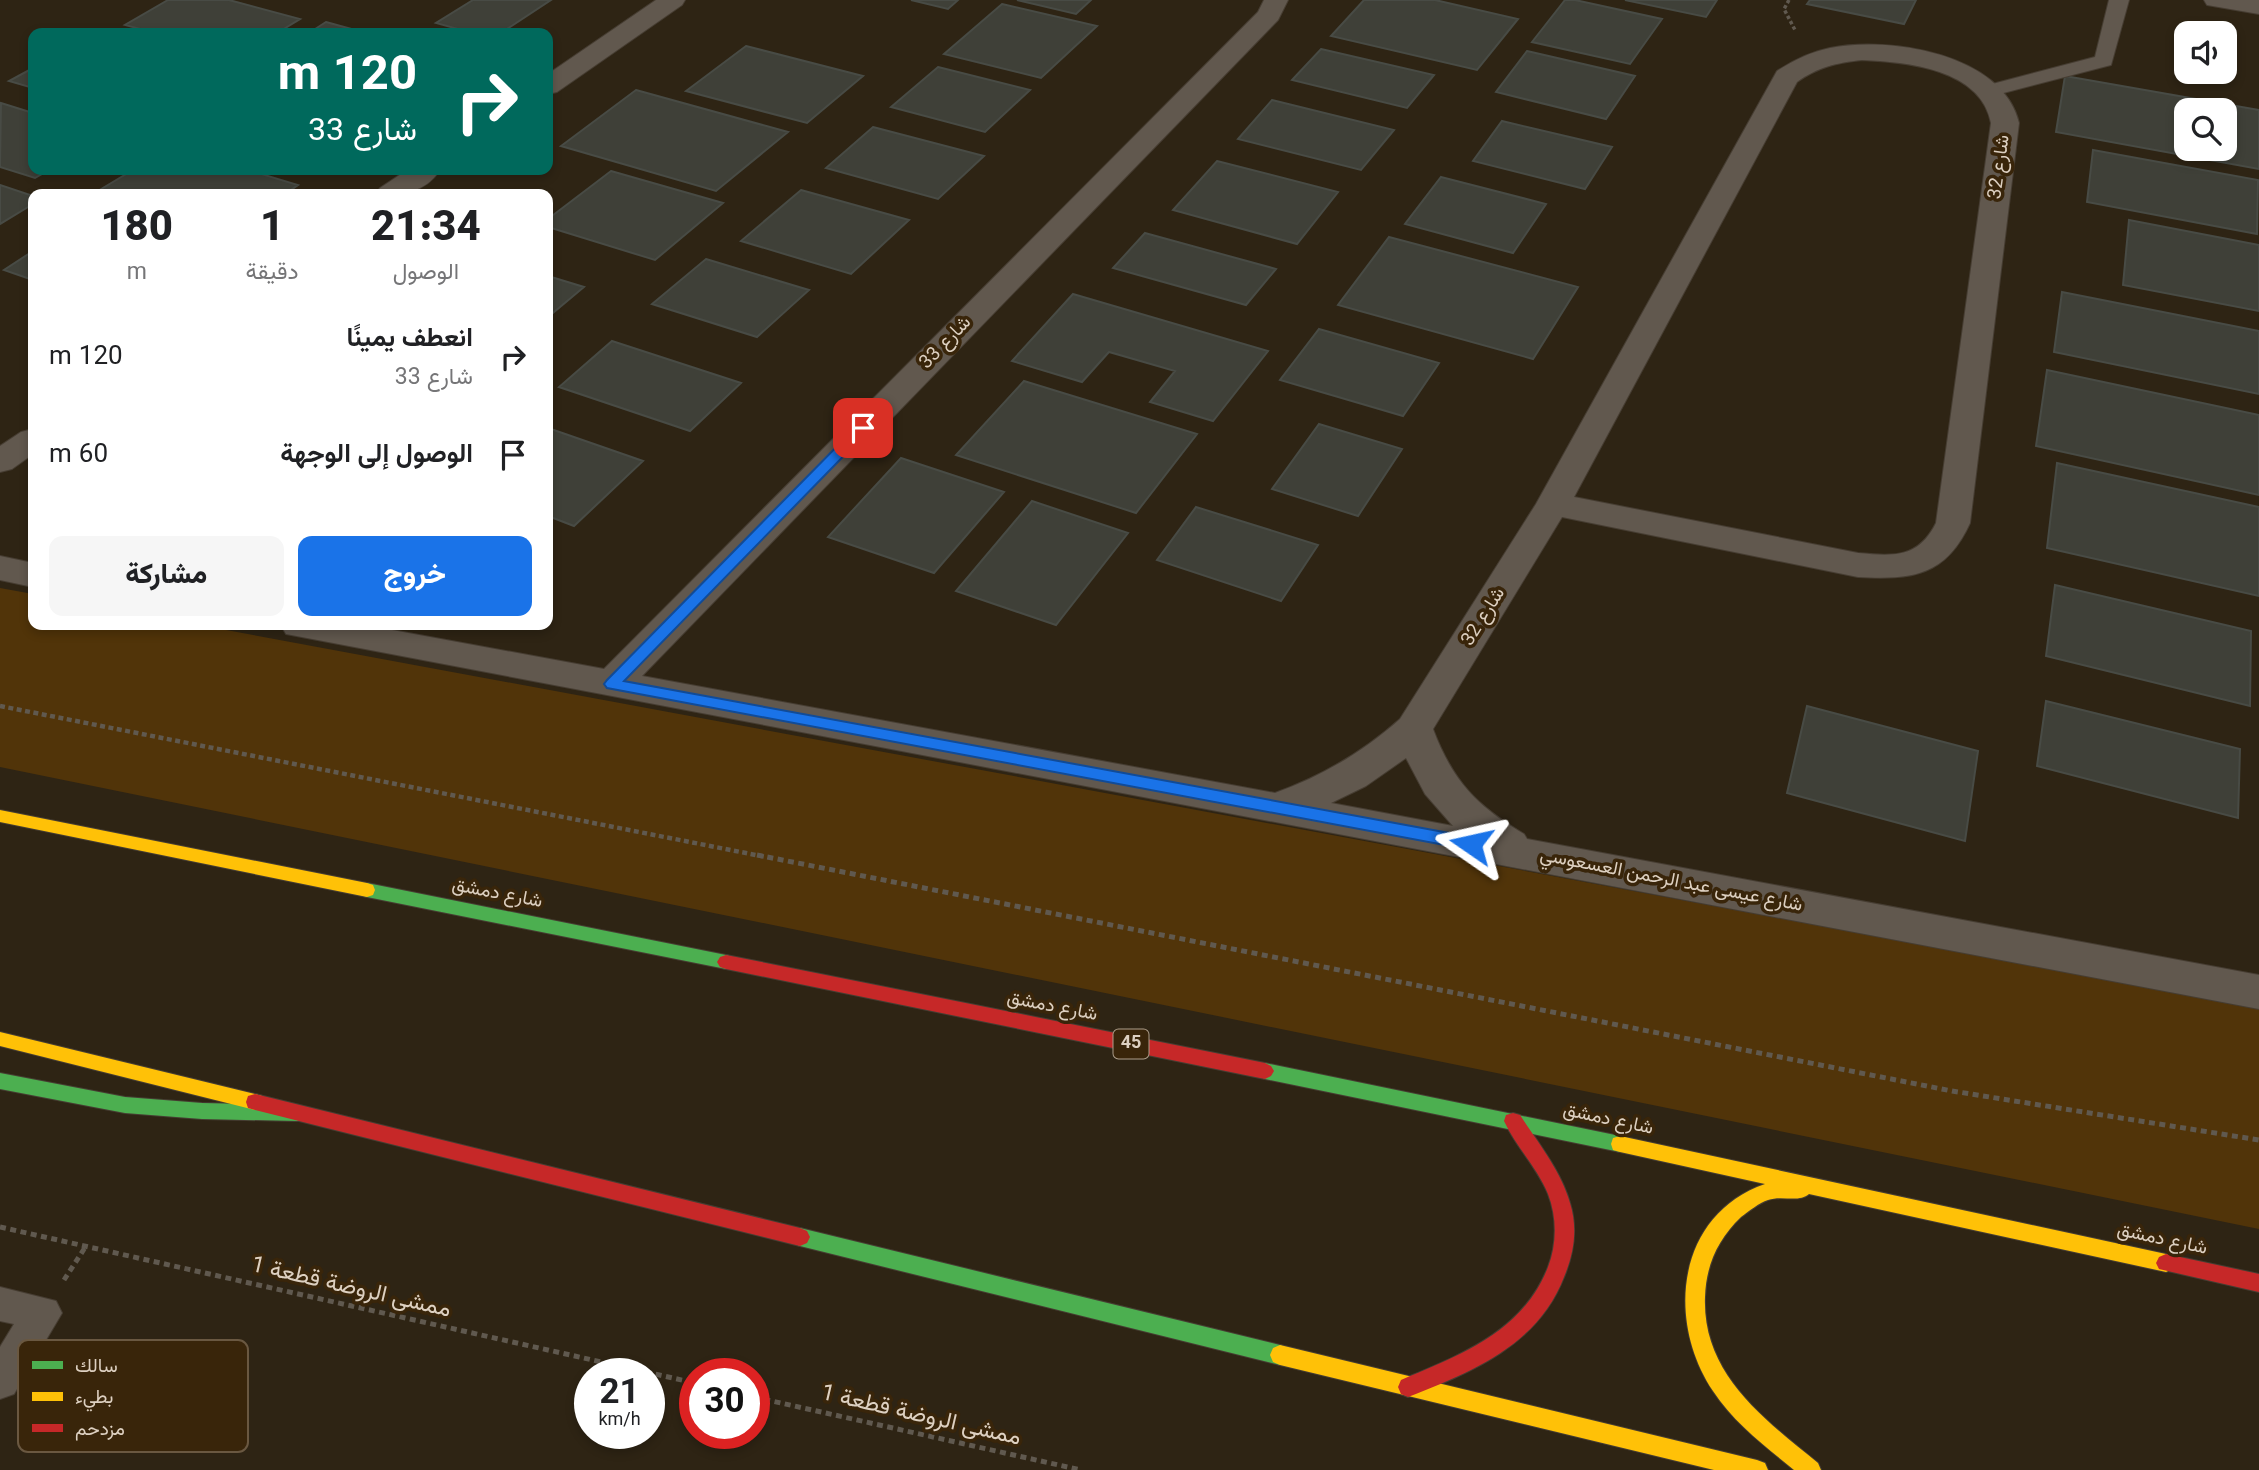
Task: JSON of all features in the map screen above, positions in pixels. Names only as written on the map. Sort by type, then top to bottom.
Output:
[{"type":"main road","name":"شارع دمشق","points":[[0,816],[1513,1121],[2259,1283]]},
{"type":"main road","points":[[0,1040],[1408,1387],[1757,1470]]},
{"type":"main road","points":[[0,1081],[125,1105],[202,1111],[297,1113]]},
{"type":"main road","points":[[1408,1387],[1483,1353],[1517,1333],[1543,1307],[1559,1275],[1565,1240],[1561,1204],[1547,1170],[1513,1121]]},
{"type":"main road","points":[[1810,1470],[1737,1408],[1711,1371],[1697,1332],[1692,1293],[1699,1258],[1716,1229],[1741,1205],[1774,1190],[1831,1190]]},
{"type":"street","points":[[553,83],[673,0]]},
{"type":"street","name":"شارع 33","points":[[612,684],[1269,15],[1276,0]]},
{"type":"street","points":[[2216,0],[2259,6]]},
{"type":"street","name":"شارع 32","points":[[1279,807],[1320,793],[1356,775],[1388,754],[1414,729],[1553,504],[1781,84],[1793,71],[1824,56],[1853,52],[1880,53],[1952,69],[1989,91],[2000,104],[2006,123],[1953,523],[1944,543],[1935,553],[1907,565],[1858,565],[1553,504]]},
{"type":"street","points":[[398,189],[418,175]]},
{"type":"street","points":[[0,462],[28,442]]},
{"type":"street","points":[[0,568],[28,574]]},
{"type":"street","name":"شارع عيسى عبد الرحمن العسعوسي","points":[[326,630],[2259,992]]},
{"type":"street","points":[[1414,729],[1425,764],[1448,799],[1483,829],[1526,854]]},
{"type":"lane","points":[[1989,91],[2104,61],[2119,0]]},
{"type":"lane","points":[[0,1304],[43,1313],[26,1340]]},
{"type":"lane","points":[[0,1381],[18,1353]]},
{"type":"path","points":[[0,706],[1952,1091],[2259,1140]]},
{"type":"path","name":"ممشى الروضة قطعة 1","points":[[0,1227],[679,1379]]},
{"type":"path","name":"ممشى الروضة قطعة 1","points":[[770,1400],[1080,1470]]},
{"type":"shaded area","points":[[0,588],[28,593],[28,630],[226,630],[2259,1007],[2259,1229],[0,767]]},
{"type":"building","points":[[168,0],[229,0],[300,19],[285,28],[136,28],[125,25]]},
{"type":"building","points":[[473,0],[551,0],[509,28],[454,28],[436,23]]},
{"type":"building","points":[[911,0],[958,0],[948,9]]},
{"type":"building","points":[[1017,0],[1091,0],[1076,14]]},
{"type":"building","points":[[1364,0],[1435,0],[1518,19],[1477,70],[1331,36]]},
{"type":"building","points":[[1565,0],[1662,19],[1630,64],[1532,42]]},
{"type":"building","points":[[1625,0],[1717,0],[1706,17]]},
{"type":"building","points":[[1810,0],[1916,0],[1904,24],[1807,4]]},
{"type":"building","points":[[1002,4],[1097,26],[1041,78],[944,54]]},
{"type":"building","points":[[326,22],[348,28],[317,28]]},
{"type":"building","points":[[746,46],[863,76],[807,123],[686,91]]},
{"type":"building","points":[[1321,49],[1434,75],[1407,108],[1292,80]]},
{"type":"building","points":[[1527,51],[1635,76],[1606,119],[1496,92]]},
{"type":"building","points":[[938,67],[1030,90],[985,132],[891,107]]},
{"type":"building","points":[[28,71],[28,87],[9,81]]},
{"type":"building","points":[[2065,76],[2191,98],[2174,98],[2174,154],[2056,132]]},
{"type":"building","points":[[636,90],[788,132],[716,191],[561,146]]},
{"type":"building","points":[[1272,100],[1394,130],[1361,170],[1238,139]]},
{"type":"building","points":[[1,103],[28,111],[28,175],[40,175],[35,178],[0,167]]},
{"type":"building","points":[[2237,106],[2259,110],[2259,169],[2215,161],[2237,161]]},
{"type":"building","points":[[1502,121],[1612,147],[1585,189],[1473,161]]},
{"type":"building","points":[[873,127],[984,156],[938,199],[826,168]]},
{"type":"building","points":[[2093,150],[2258,180],[2257,234],[2087,202]]},
{"type":"building","points":[[1217,161],[1338,192],[1297,244],[1173,210]]},
{"type":"building","points":[[611,171],[723,203],[655,260],[553,229],[553,215]]},
{"type":"building","points":[[125,175],[265,175],[298,185],[292,189],[101,189]]},
{"type":"building","points":[[1441,177],[1546,204],[1513,253],[1405,224]]},
{"type":"building","points":[[0,185],[28,194],[28,207],[0,224]]},
{"type":"building","points":[[801,190],[909,220],[851,274],[741,241]]},
{"type":"building","points":[[2129,220],[2259,245],[2259,311],[2123,285]]},
{"type":"building","points":[[1145,233],[1276,269],[1246,305],[1113,268]]},
{"type":"building","points":[[1389,237],[1578,287],[1533,359],[1338,305]]},
{"type":"building","points":[[28,254],[28,278],[4,270]]},
{"type":"building","points":[[706,259],[809,290],[757,337],[652,304]]},
{"type":"building","points":[[553,278],[584,287],[553,313]]},
{"type":"building","points":[[2062,292],[2259,331],[2259,394],[2054,352]]},
{"type":"building","points":[[1073,294],[1268,351],[1213,421],[1150,402],[1175,371],[1109,352],[1082,382],[1012,361]]},
{"type":"building","points":[[1319,329],[1439,363],[1403,416],[1280,380]]},
{"type":"building","points":[[612,341],[741,383],[690,431],[559,387]]},
{"type":"building","points":[[2047,370],[2259,415],[2259,495],[2036,446]]},
{"type":"building","points":[[1024,381],[1197,434],[1136,513],[956,455]]},
{"type":"building","points":[[1319,424],[1402,449],[1358,516],[1272,489]]},
{"type":"building","points":[[553,430],[643,461],[574,526],[553,518]]},
{"type":"building","points":[[901,458],[1004,492],[934,573],[828,537]]},
{"type":"building","points":[[2057,463],[2259,507],[2259,596],[2047,548]]},
{"type":"building","points":[[1032,501],[1128,533],[1056,625],[956,591]]},
{"type":"building","points":[[1196,507],[1318,545],[1281,601],[1157,560]]},
{"type":"building","points":[[2055,585],[2251,631],[2250,706],[2046,656]]},
{"type":"building","points":[[2046,701],[2240,749],[2238,818],[2037,766]]},
{"type":"building","points":[[1807,706],[1978,751],[1965,841],[1787,793]]},
{"type":"traffic: fast","points":[[367,890],[726,962]]},
{"type":"traffic: fast","points":[[1265,1071],[1620,1144]]},
{"type":"traffic: fast","points":[[0,1081],[125,1105],[202,1111],[297,1113]]},
{"type":"traffic: fast","points":[[800,1237],[1280,1355]]},
{"type":"traffic: slow","points":[[0,816],[367,890]]},
{"type":"traffic: slow","points":[[0,1039],[255,1102]]},
{"type":"traffic: slow","points":[[1620,1144],[2166,1263]]},
{"type":"traffic: slow","points":[[1801,1190],[1777,1189],[1759,1195],[1736,1210],[1720,1226],[1699,1264],[1694,1307],[1703,1351],[1721,1386],[1743,1413],[1810,1470]]},
{"type":"traffic: slow","points":[[1280,1355],[1757,1470]]},
{"type":"traffic: jam","points":[[726,962],[1265,1071]]},
{"type":"traffic: jam","points":[[255,1102],[800,1237]]},
{"type":"traffic: jam","points":[[1408,1387],[1500,1343],[1536,1310],[1550,1289],[1560,1263],[1565,1237],[1561,1203],[1548,1175],[1513,1121]]},
{"type":"traffic: jam","points":[[2166,1263],[2259,1283]]},
{"type":"route","points":[[863,428],[612,684],[1471,844]]}]
